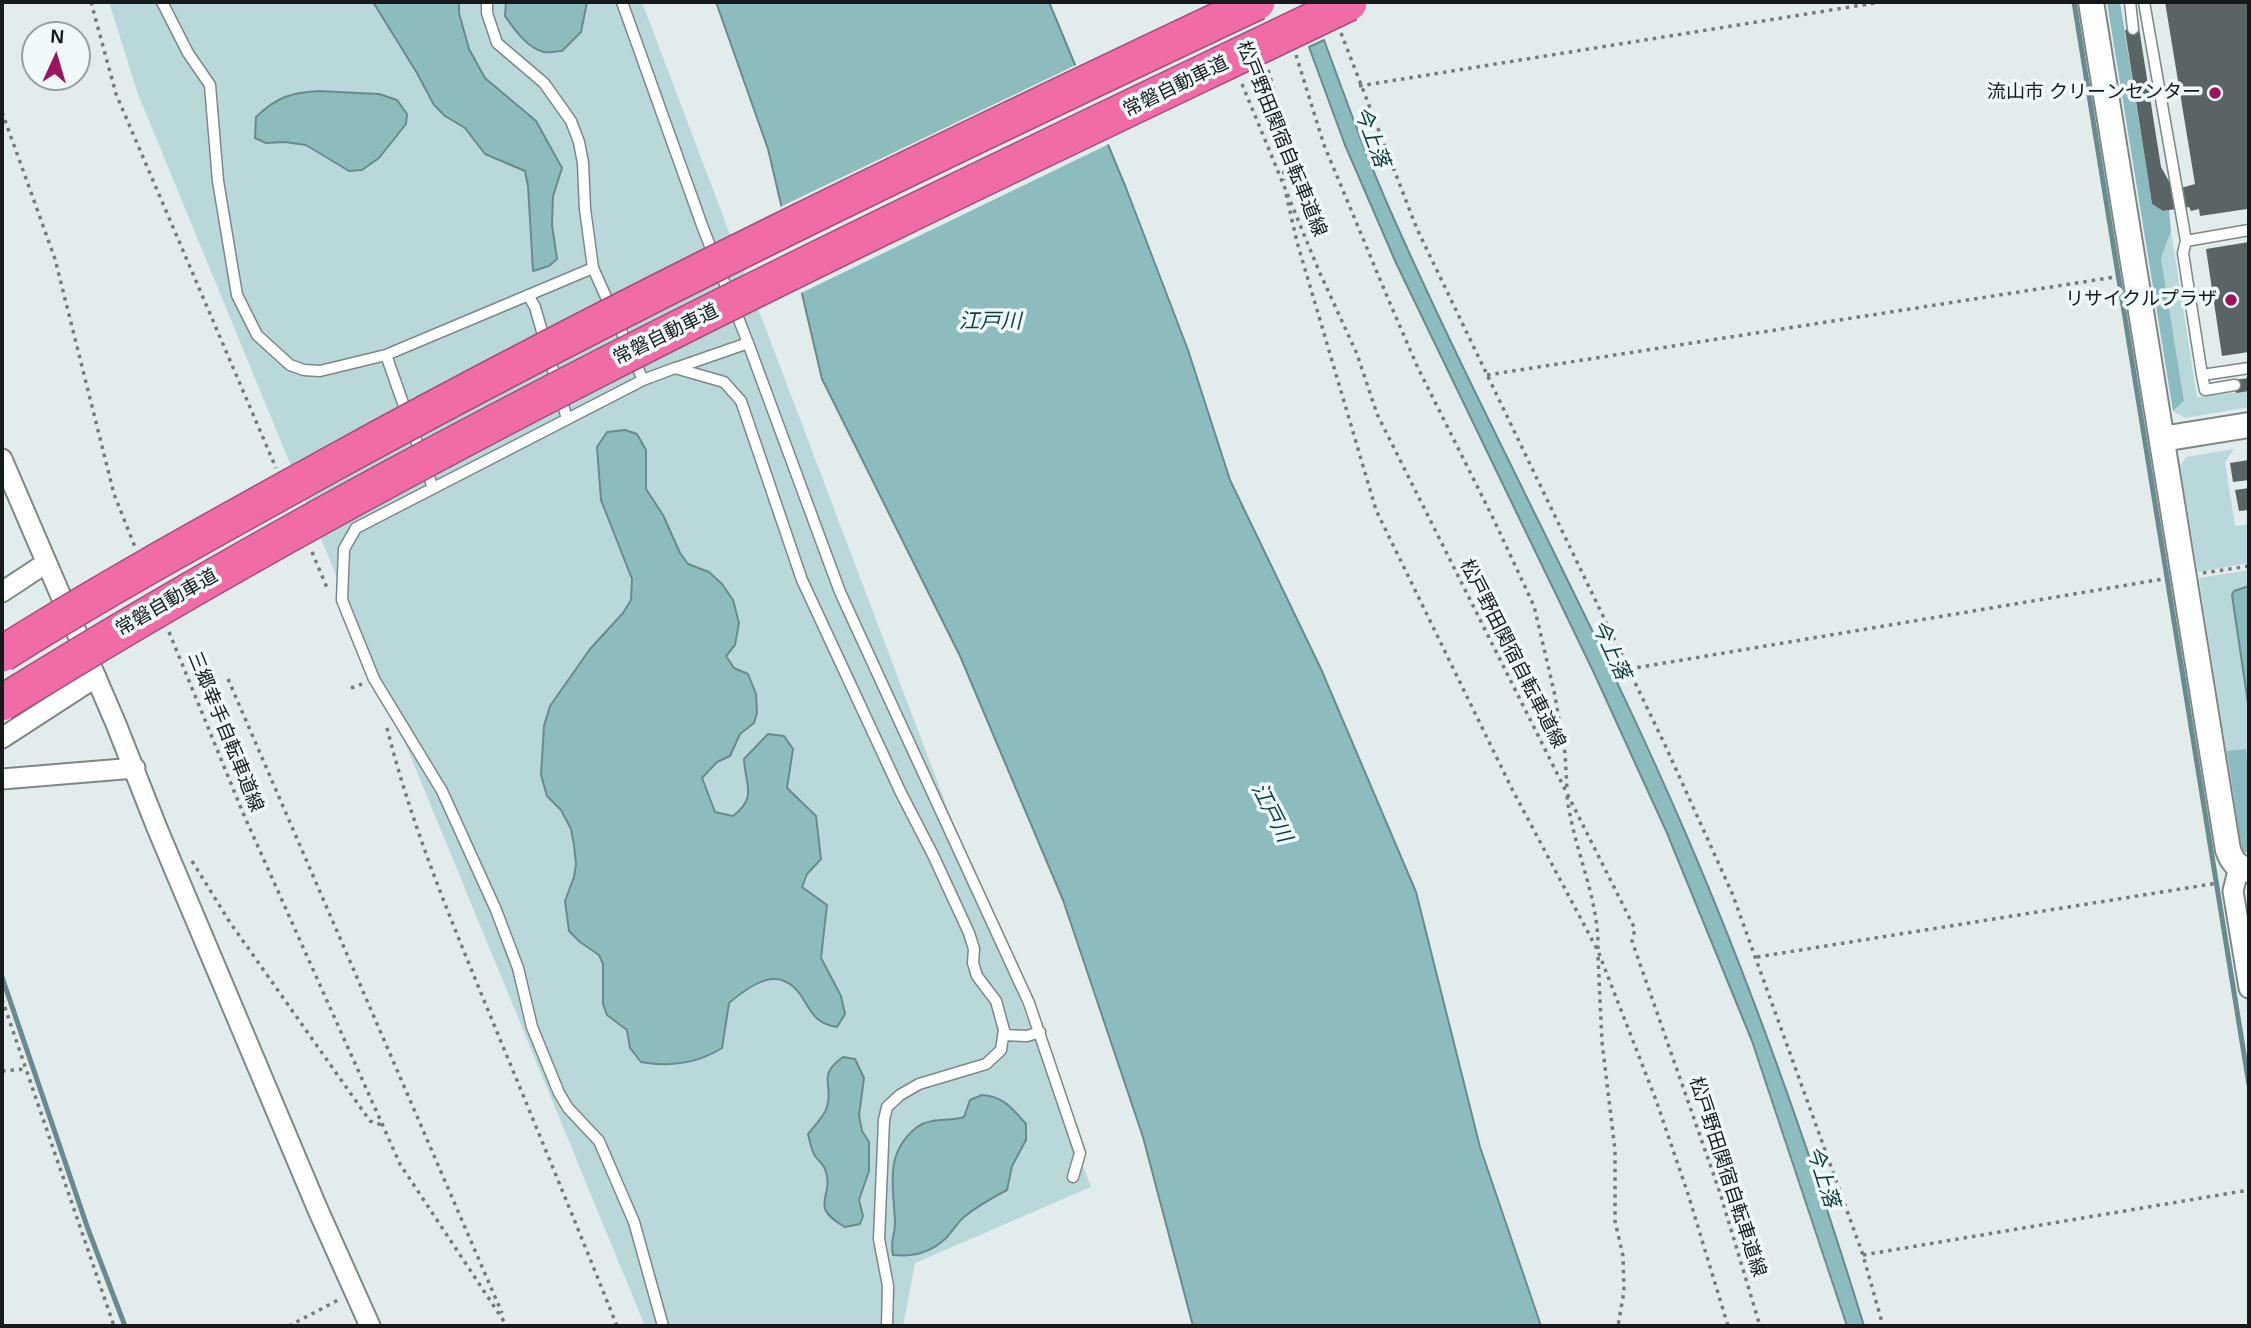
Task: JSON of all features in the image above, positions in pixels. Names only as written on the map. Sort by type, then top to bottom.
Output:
[{"type":"highway","points":[[2,654],[197,538],[397,428],[612,315],[891,177],[1256,2]]},
{"type":"highway","name":"常磐自動車道","points":[[2,703],[201,583],[414,465],[597,369],[905,216],[1344,15]]},
{"type":"street","points":[[2091,2],[2228,850],[2231,859],[2244,868],[2234,891],[2249,988]]},
{"type":"street","points":[[2162,439],[2249,425]]},
{"type":"street","points":[[2,459],[7,486],[46,563],[96,677],[177,877],[370,1326]]},
{"type":"street","points":[[2,592],[46,563]]},
{"type":"street","points":[[2,738],[96,677]]},
{"type":"street","points":[[2,779],[135,768]]},
{"type":"lane","points":[[162,2],[188,53],[210,85],[218,181],[237,295],[257,335],[290,365],[303,370],[320,371],[386,355],[593,268]]},
{"type":"lane","points":[[487,2],[486,13],[496,43],[544,83],[571,121],[583,163],[585,209],[593,268],[643,380]]},
{"type":"lane","points":[[622,2],[840,592],[1040,1032],[1080,1153],[1073,1177]]},
{"type":"lane","points":[[2130,2],[2133,29]]},
{"type":"lane","points":[[2144,2],[2186,240],[2183,253],[2205,390],[2235,385]]},
{"type":"lane","points":[[2186,240],[2249,230]]},
{"type":"lane","points":[[528,295],[535,307],[568,419]]},
{"type":"lane","points":[[663,1326],[634,1222],[599,1141],[568,1108],[559,1093],[532,1027],[519,968],[489,893],[443,791],[374,679],[342,600],[344,549],[356,528],[643,380],[748,343]]},
{"type":"lane","points":[[386,355],[433,488]]},
{"type":"lane","points":[[675,368],[724,382],[741,401],[802,580],[969,933],[977,976],[996,1001],[1004,1030],[1002,1049],[986,1064],[919,1084],[900,1095],[887,1107],[884,1120],[879,1229],[888,1286],[887,1326]]},
{"type":"lane","points":[[2203,376],[2249,368]]},
{"type":"lane","points":[[1003,1035],[1027,1036],[1040,1032]]},
{"type":"path","points":[[91,2],[116,94],[280,479]]},
{"type":"path","points":[[1359,86],[1881,2]]},
{"type":"path","points":[[1344,15],[1359,86],[1417,229],[1709,838],[1757,957],[1863,1255],[1883,1326]]},
{"type":"path","points":[[1294,50],[1324,145],[1389,301],[1418,368],[1534,606],[1565,753],[1570,818],[1598,924],[1602,1042],[1615,1150],[1615,1221],[1623,1256],[1624,1291],[1618,1326]]},
{"type":"path","points":[[1265,62],[1273,86],[1284,161],[1283,184],[1297,242],[1377,510],[1512,789],[1598,951],[1656,1100],[1728,1326]]},
{"type":"path","name":"松戸野田関宿自転車道線","points":[[1238,73],[1319,271],[1357,354],[1377,414],[1635,929],[1632,941],[1720,1192],[1760,1326]]},
{"type":"path","points":[[2,113],[55,259],[114,494],[139,558]]},
{"type":"path","points":[[1487,375],[2100,279]]},
{"type":"path","points":[[308,542],[330,593]]},
{"type":"path","points":[[2197,575],[2249,566]]},
{"type":"path","points":[[1629,669],[2154,580]]},
{"type":"path","name":"三郷幸手自転車道線","points":[[165,622],[243,813],[400,1164],[508,1326]]},
{"type":"path","points":[[228,679],[508,1326]]},
{"type":"path","points":[[351,688],[365,682]]},
{"type":"path","points":[[387,728],[415,823],[461,945],[617,1326]]},
{"type":"path","points":[[187,852],[229,921],[370,1121],[383,1125]]},
{"type":"path","points":[[1757,957],[2199,886]]},
{"type":"path","points":[[2,999],[114,1326]]},
{"type":"path","points":[[2,1071],[26,1069]]},
{"type":"path","points":[[1863,1255],[2249,1190]]},
{"type":"path","points":[[289,1326],[354,1292]]},
{"type":"shaded area","points":[[109,2],[642,2],[1091,1187],[915,1263],[903,1326],[645,1326],[138,94]]},
{"type":"shaded area","points":[[2107,2],[2120,2],[2152,204],[2163,211],[2169,210],[2171,231],[2161,258],[2184,401],[2173,411]]},
{"type":"shaded area","points":[[2171,231],[2197,397],[2249,391],[2249,407],[2185,418],[2173,411],[2184,401],[2161,258]]},
{"type":"shaded area","points":[[2234,449],[2225,462],[2235,526],[2249,524],[2249,563],[2198,572],[2180,466],[2186,457]]},
{"type":"shaded area","points":[[2249,570],[2248,853],[2242,851],[2199,578]]},
{"type":"shaded area","points":[[2246,749],[2249,770],[2248,853],[2242,851],[2227,751]]},
{"type":"water","points":[[373,2],[459,2],[459,13],[469,49],[485,78],[536,121],[562,168],[553,196],[552,225],[557,259],[549,266],[533,271],[525,171],[485,154],[465,128],[445,116],[434,105]]},
{"type":"water","points":[[506,2],[587,2],[581,32],[562,51],[544,52],[532,47],[517,32],[505,16]]},
{"type":"water","name":"江戸川","points":[[716,2],[1049,2],[1126,188],[1188,350],[1230,480],[1321,669],[1416,892],[1480,1147],[1541,1326],[1193,1326],[1143,1137],[1063,900],[960,656],[822,379],[768,149]]},
{"type":"water","points":[[1324,40],[1364,147],[1425,288],[1611,670],[1708,886],[1780,1073],[1864,1326],[1847,1326],[1752,1041],[1667,833],[1594,673],[1396,263],[1345,145],[1309,47]]},
{"type":"water","points":[[318,91],[379,94],[397,100],[407,114],[406,124],[379,158],[362,170],[349,171],[306,145],[266,143],[255,138],[256,117],[271,105],[292,95]]},
{"type":"water","points":[[625,430],[637,434],[646,450],[646,489],[663,515],[680,553],[688,564],[709,572],[733,600],[739,623],[735,645],[726,656],[734,668],[748,674],[756,694],[757,713],[754,723],[740,734],[730,756],[717,762],[702,778],[715,812],[733,816],[741,809],[748,796],[744,759],[768,734],[784,736],[793,749],[787,788],[816,816],[821,859],[807,874],[802,887],[827,905],[821,958],[841,996],[845,1014],[837,1027],[821,1022],[788,983],[778,979],[768,980],[749,988],[729,1003],[722,1048],[703,1057],[673,1064],[641,1062],[630,1048],[627,1030],[607,1015],[603,1004],[603,964],[599,955],[569,931],[565,901],[576,864],[571,829],[561,810],[547,796],[541,775],[544,726],[550,706],[590,649],[623,613],[631,600],[632,579],[601,500],[597,447],[607,432]]},
{"type":"water","points":[[2249,586],[2249,710],[2232,595],[2234,591]]},
{"type":"water","points":[[843,1057],[855,1059],[864,1078],[859,1115],[862,1131],[869,1142],[869,1171],[859,1200],[863,1216],[860,1224],[845,1227],[827,1213],[824,1206],[827,1179],[824,1167],[815,1156],[808,1134],[827,1107],[830,1070]]},
{"type":"water","points":[[982,1095],[1002,1101],[1026,1124],[1026,1140],[1012,1166],[1007,1190],[961,1219],[945,1239],[934,1247],[914,1254],[893,1255],[893,1172],[899,1148],[906,1137],[922,1124],[964,1117],[970,1100]]},
{"type":"pier","points":[[1078,64],[1111,143],[799,294],[778,208]]},
{"type":"building","name":"流山市 クリーンセンター","points":[[2165,2],[2249,2],[2249,215],[2247,209],[2200,216],[2199,209],[2191,211],[2189,207],[2163,211],[2152,204],[2125,30],[2139,28],[2161,167],[2174,190],[2195,184]]},
{"type":"building","name":"リサイクルプラザ","points":[[2249,242],[2249,352],[2222,356],[2206,249]]},
{"type":"building","points":[[2249,378],[2249,391],[2236,393],[2234,380]]},
{"type":"building","points":[[2249,460],[2249,480],[2233,482],[2230,463]]},
{"type":"building","points":[[2249,488],[2249,510],[2239,511],[2235,490]]},
{"type":"waterway","points":[[2074,2],[2249,1085]]},
{"type":"waterway","points":[[2,977],[88,1229],[125,1326]]},
{"type":"place","name":"流山市 クリーンセンター","points":[[2215,93]]},
{"type":"place","name":"リサイクルプラザ","points":[[2231,300]]},
{"type":"water label","name":"今上落","points":[[1371,137]]},
{"type":"water label","name":"今上落","points":[[1610,650]]},
{"type":"water label","name":"今上落","points":[[1822,1177]]}]
